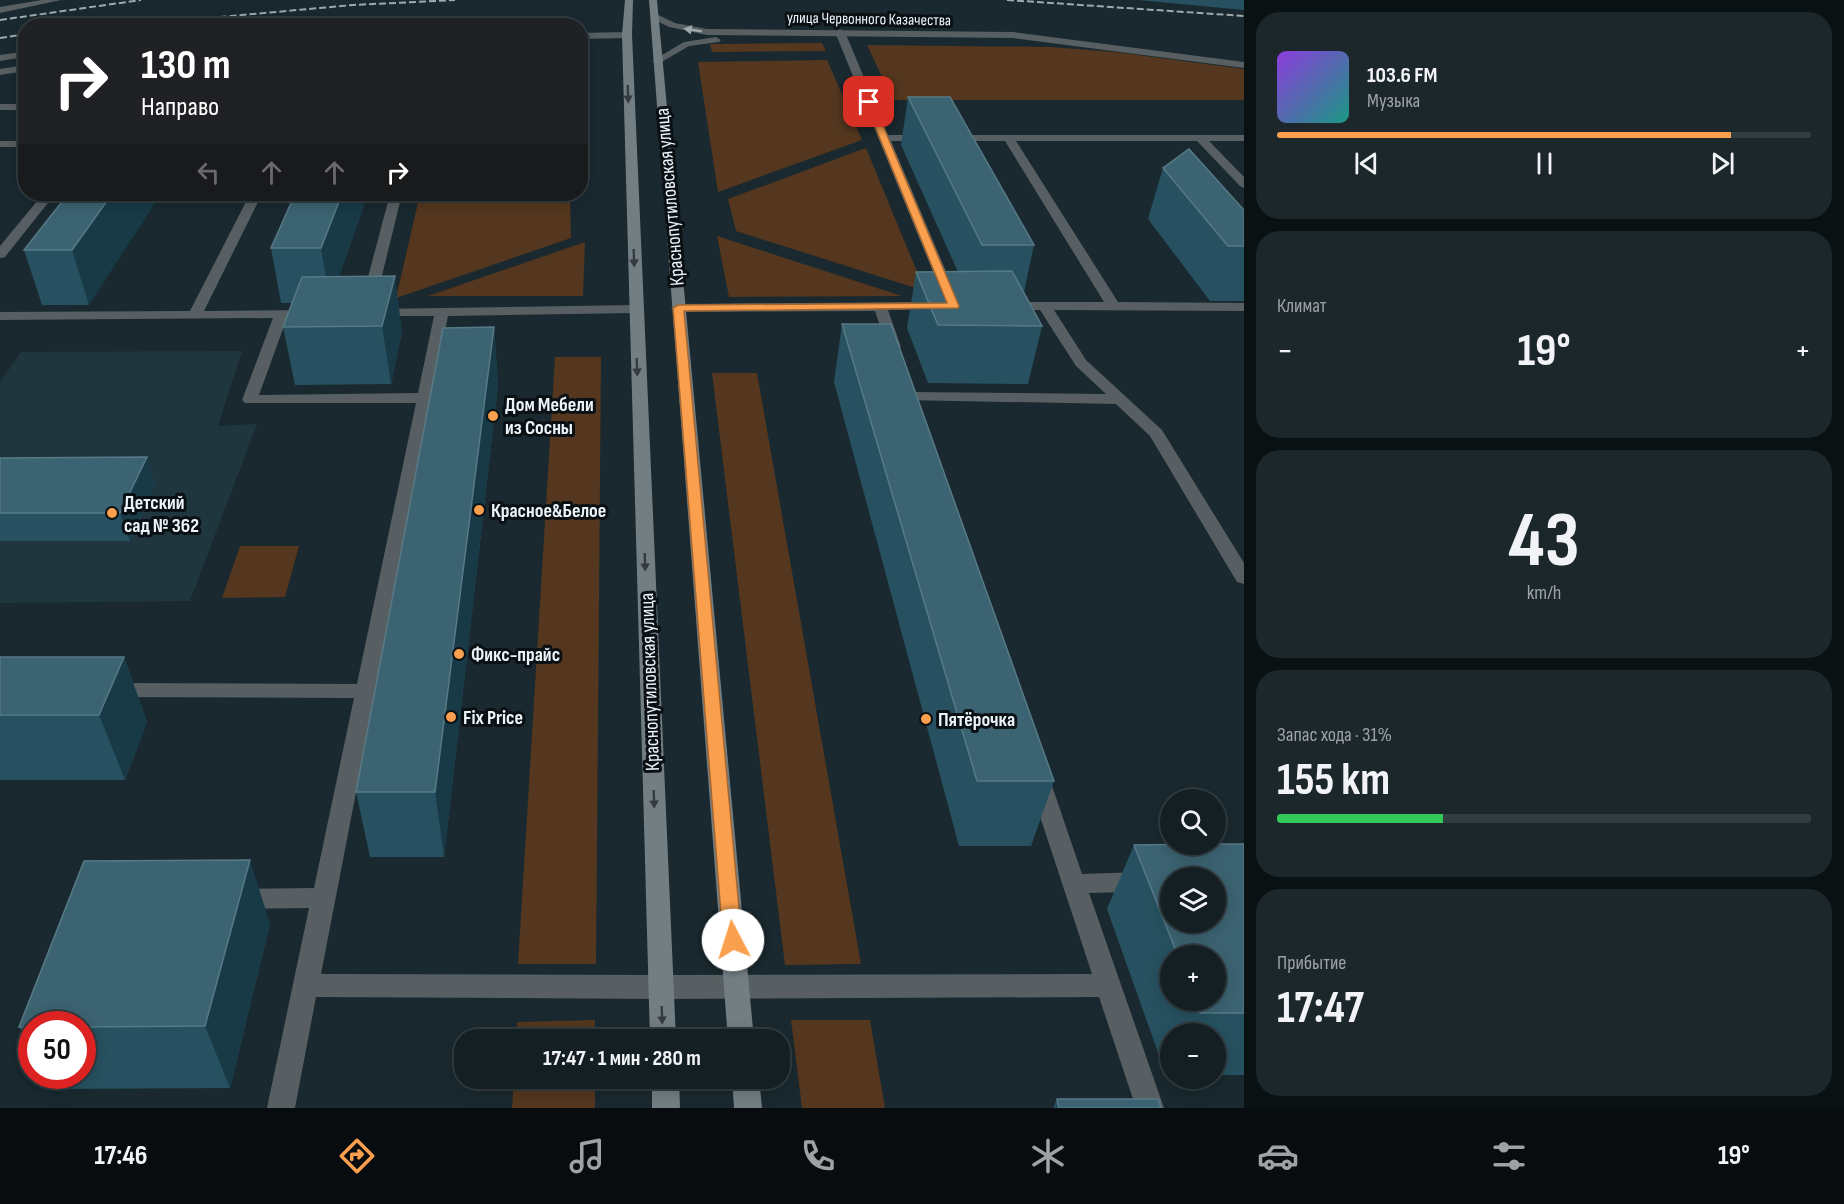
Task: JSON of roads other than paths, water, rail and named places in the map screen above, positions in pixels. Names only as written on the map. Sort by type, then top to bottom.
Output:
[{"type":"main road","name":"Краснопутиловская улица","points":[[629,0],[627,35],[635,309],[663,1029]]},
{"type":"main road","name":"Краснопутиловская улица","points":[[653,0],[740,1029]]},
{"type":"main road","points":[[665,1089],[666,1108]]},
{"type":"main road","points":[[746,1089],[748,1108]]},
{"type":"street","points":[[0,10],[57,0]]},
{"type":"street","name":"улица Червонного Казачества","points":[[654,16],[672,25],[707,32],[1087,44],[1244,65]]},
{"type":"street","points":[[588,36],[627,35]]},
{"type":"street","points":[[678,308],[954,306],[842,36]]},
{"type":"street","name":"улица Червонного Казачества","points":[[657,61],[676,48],[710,40],[842,36]]},
{"type":"street","points":[[0,58],[18,55]]},
{"type":"street","points":[[0,72],[18,69]]},
{"type":"street","points":[[0,107],[18,107]]},
{"type":"street","points":[[883,138],[1244,138]]},
{"type":"street","points":[[1008,138],[1113,306]]},
{"type":"street","points":[[1200,138],[1244,184]]},
{"type":"street","points":[[0,144],[18,144]]},
{"type":"street","points":[[0,254],[43,201]]},
{"type":"street","points":[[195,315],[252,201]]},
{"type":"street","points":[[394,201],[366,313],[635,309]]},
{"type":"street","points":[[880,306],[917,418]]},
{"type":"street","points":[[993,306],[1244,307]]},
{"type":"street","points":[[1044,306],[1081,363],[1156,433],[1244,578]]},
{"type":"street","points":[[280,1108],[442,312]]},
{"type":"street","points":[[282,314],[250,400],[424,398]]},
{"type":"street","points":[[0,316],[329,314]]},
{"type":"street","points":[[910,397],[1119,399]]},
{"type":"street","points":[[94,690],[365,691]]},
{"type":"street","points":[[1032,759],[1150,1108]]},
{"type":"street","points":[[1074,884],[1160,881]]},
{"type":"street","points":[[209,900],[322,898]]},
{"type":"street","points":[[306,985],[736,987],[1109,985]]},
{"type":"railway","points":[[0,20],[141,0]]},
{"type":"railway","points":[[209,18],[353,5],[455,0]]},
{"type":"railway","points":[[1007,0],[1244,16]]},
{"type":"railway","points":[[0,38],[18,35]]},
{"type":"place","name":"Дом Мебели из Сосны","points":[[493,416]]},
{"type":"place","name":"Красное&Белое","points":[[479,510]]},
{"type":"place","name":"Детский сад № 362","points":[[112,513]]},
{"type":"place","name":"Фикс-прайс","points":[[459,654]]},
{"type":"place","name":"Fix Price","points":[[451,717]]},
{"type":"place","name":"Пятёрочка","points":[[926,719]]}]
